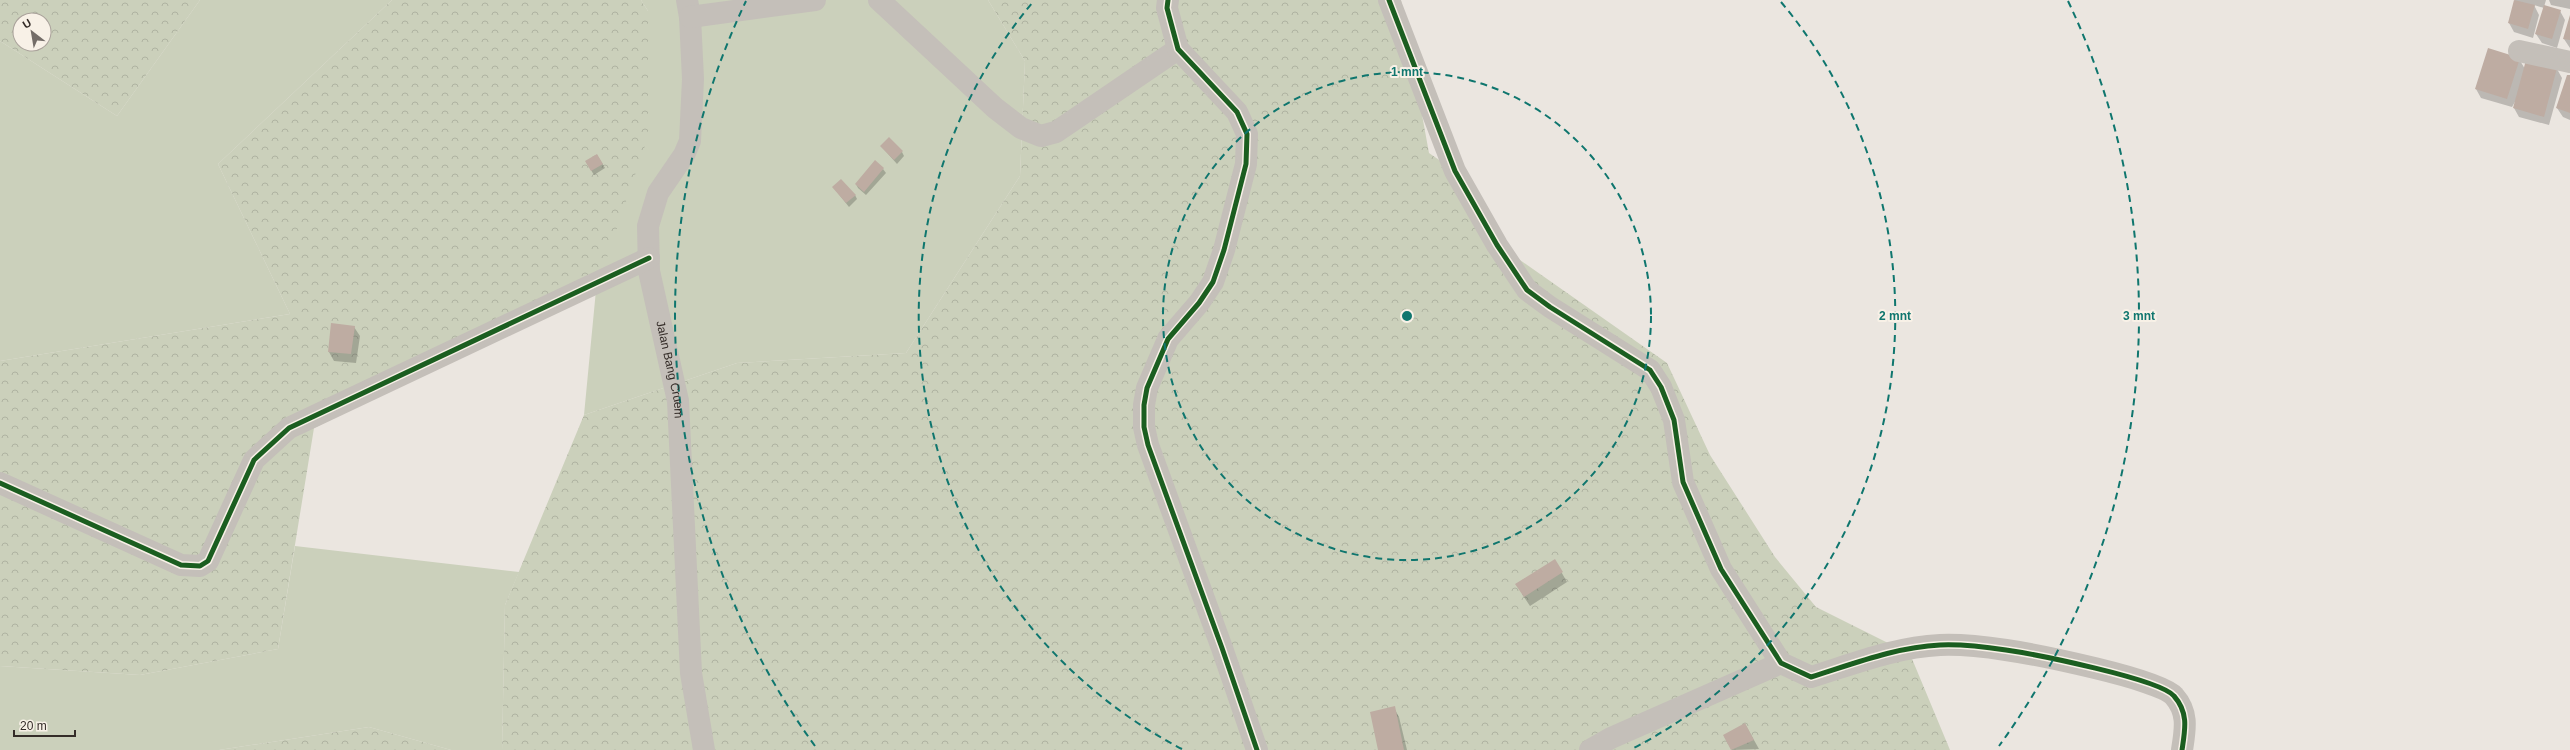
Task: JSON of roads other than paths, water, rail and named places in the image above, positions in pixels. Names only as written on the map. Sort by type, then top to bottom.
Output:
[{"type":"street","points":[[689,9],[815,0]]},
{"type":"street","points":[[879,0],[994,108],[1021,128],[1041,136],[1056,132],[1178,49]]},
{"type":"street","points":[[1168,0],[1167,8],[1178,49],[1237,112],[1247,134],[1246,164],[1224,250],[1213,282],[1199,303],[1168,339],[1147,388],[1144,405],[1144,427],[1148,446],[1222,648],[1257,750]]},
{"type":"street","points":[[1389,0],[1455,171],[1497,245],[1527,290],[1550,307],[1650,370],[1661,387],[1674,420],[1683,482],[1718,562],[1781,663],[1811,677],[1889,653],[1940,645],[2006,650],[2120,674],[2157,685],[2174,694],[2184,711],[2186,726],[2182,750]]},
{"type":"street","name":"Jalan Bang Cruem","points":[[689,9],[693,79],[690,141],[684,155],[658,193],[648,226],[649,271],[678,401],[691,673],[704,750]]},
{"type":"street","points":[[2518,51],[2570,62]]},
{"type":"street","points":[[0,483],[181,565],[200,566],[208,561],[254,460],[289,428],[649,258]]},
{"type":"street","points":[[1590,750],[1612,738],[1781,663]]}]
